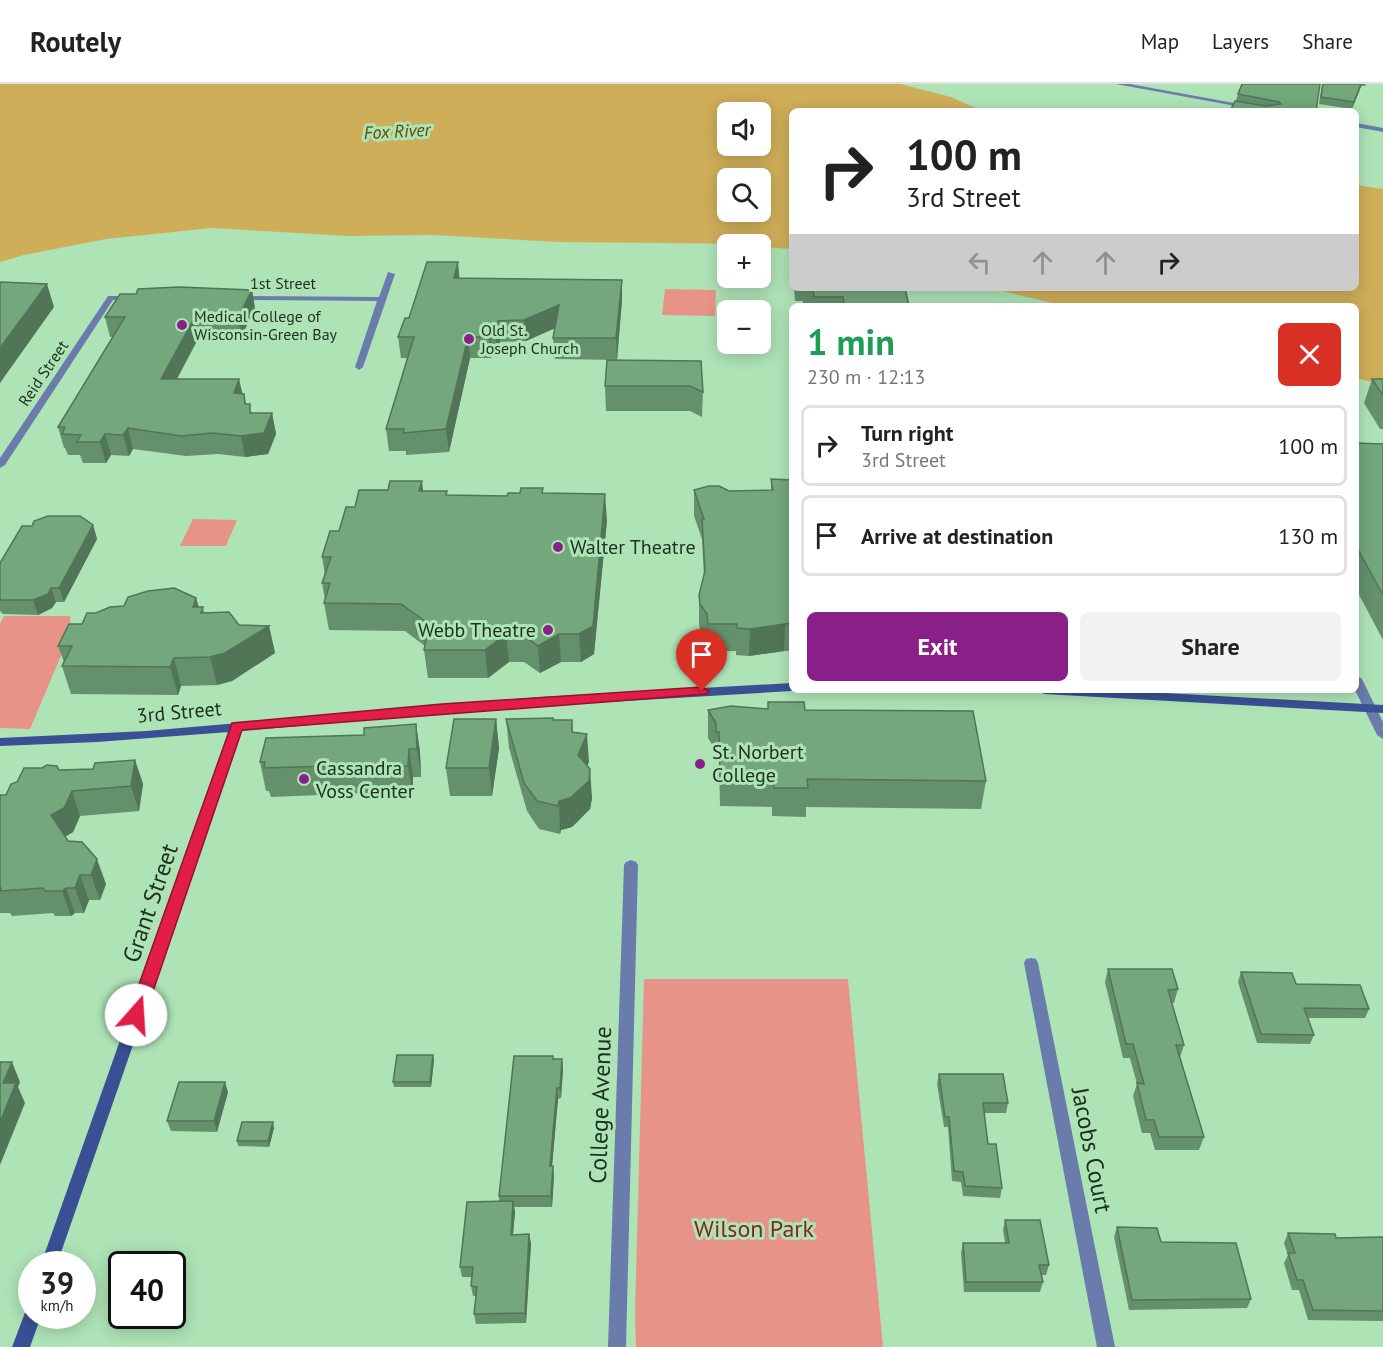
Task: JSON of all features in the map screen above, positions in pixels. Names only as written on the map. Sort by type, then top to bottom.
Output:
[{"type":"main road","name":"3rd Street","points":[[0,742],[73,741],[669,692],[789,687]]},
{"type":"main road","points":[[1097,693],[1377,709]]},
{"type":"main road","name":"Grant Street","points":[[54,1251],[237,726]]},
{"type":"main road","points":[[21,1347],[27,1329]]},
{"type":"street","points":[[1119,84],[1257,108]]},
{"type":"street","points":[[1359,126],[1383,130]]},
{"type":"street","points":[[359,367],[391,274]]},
{"type":"street","name":"Reid Street","points":[[0,465],[111,298],[141,298]]},
{"type":"street","name":"1st Street","points":[[223,298],[383,298]]},
{"type":"street","points":[[1359,683],[1377,709],[1383,735]]},
{"type":"street","name":"College Avenue","points":[[617,1347],[631,865]]},
{"type":"street","name":"Jacobs Court","points":[[1031,963],[1106,1347]]},
{"type":"green space","points":[[665,289],[716,290],[715,316],[662,315]]},
{"type":"green space","points":[[193,519],[237,520],[226,546],[180,546]]},
{"type":"green space","points":[[4,616],[70,616],[71,632],[30,729],[0,728],[0,624]]},
{"type":"green space","name":"Wilson Park","points":[[644,979],[848,979],[883,1347],[636,1347]]},
{"type":"water","name":"Fox River","points":[[0,84],[900,84],[951,97],[975,108],[789,108],[789,249],[771,248],[771,234],[717,234],[717,244],[558,242],[432,235],[347,236],[212,228],[106,239],[0,262]]},
{"type":"water","points":[[1359,185],[1383,189],[1383,385],[1359,379],[1359,303],[1052,303],[1002,291],[1359,291]]},
{"type":"building","points":[[1242,84],[1320,84],[1316,108],[1232,108],[1235,101],[1265,106],[1281,104],[1238,94]]},
{"type":"building","points":[[1323,84],[1361,84],[1354,102],[1321,97]]},
{"type":"building","points":[[427,262],[458,262],[454,278],[622,280],[616,338],[553,338],[559,305],[524,320],[498,321],[495,333],[491,333],[489,337],[468,337],[446,429],[403,433],[404,429],[386,429],[414,337],[398,337],[405,318],[409,318]]},
{"type":"building","points":[[0,282],[47,284],[0,348]]},
{"type":"building","points":[[179,287],[252,290],[238,317],[195,317],[161,379],[239,379],[234,393],[244,394],[245,404],[250,404],[250,413],[272,413],[264,433],[241,436],[213,433],[181,436],[128,428],[123,435],[105,434],[100,442],[77,442],[81,435],[62,434],[65,427],[58,427],[125,317],[105,317],[120,294],[136,294],[138,289]]},
{"type":"building","points":[[813,291],[906,291],[908,303],[844,303],[843,297],[814,297]]},
{"type":"building","points":[[607,360],[701,361],[703,392],[690,386],[605,386]]},
{"type":"building","points":[[1372,379],[1383,379],[1383,395]]},
{"type":"building","points":[[1359,443],[1383,444],[1383,595],[1359,551]]},
{"type":"building","points":[[771,479],[789,480],[789,623],[750,629],[737,628],[737,624],[708,624],[707,614],[700,604],[699,595],[705,571],[702,519],[704,519],[694,490],[719,486],[729,491],[773,490]]},
{"type":"building","points":[[390,481],[422,481],[419,491],[447,491],[446,495],[507,496],[508,493],[520,493],[521,488],[543,488],[542,493],[605,494],[593,626],[579,634],[559,634],[538,646],[522,634],[506,634],[485,650],[424,650],[429,624],[401,604],[324,603],[330,583],[322,583],[331,557],[322,557],[330,531],[339,531],[346,507],[355,507],[359,490],[388,490]]},
{"type":"building","points":[[48,516],[80,516],[93,525],[59,588],[51,588],[48,594],[33,600],[0,600],[0,563],[22,526],[32,526],[34,521]]},
{"type":"building","points":[[174,588],[196,598],[193,607],[203,607],[201,613],[229,612],[239,625],[269,626],[225,653],[210,657],[174,658],[170,667],[62,666],[72,646],[58,646],[69,624],[82,624],[87,613],[124,606],[128,597],[148,591]]},
{"type":"building","points":[[768,702],[804,702],[805,710],[973,711],[986,781],[807,779],[808,788],[774,788],[773,779],[720,778],[719,732],[716,732],[716,723],[708,710],[731,706],[768,709]]},
{"type":"building","points":[[553,718],[553,720],[572,720],[572,732],[587,734],[578,755],[590,769],[589,781],[570,798],[559,801],[558,806],[537,801],[524,783],[506,719]]},
{"type":"building","points":[[454,719],[496,719],[489,768],[446,768]]},
{"type":"building","points":[[416,724],[417,749],[409,749],[408,766],[264,768],[265,762],[260,762],[266,738],[364,735],[364,728]]},
{"type":"building","points":[[135,760],[131,786],[72,791],[64,808],[51,815],[68,841],[82,842],[97,859],[91,875],[80,875],[75,888],[66,888],[62,891],[45,891],[43,888],[1,891],[0,795],[6,795],[11,784],[17,782],[24,768],[42,768],[47,765],[57,766],[59,770],[93,769],[95,763]]},
{"type":"building","points":[[1108,969],[1172,969],[1178,989],[1168,990],[1184,1045],[1176,1045],[1204,1137],[1159,1137],[1154,1120],[1146,1120],[1137,1083],[1144,1084],[1133,1044],[1126,1044]]},
{"type":"building","points":[[1241,972],[1292,973],[1296,984],[1360,985],[1369,1009],[1304,1008],[1314,1035],[1261,1034]]},
{"type":"building","points":[[397,1055],[433,1055],[430,1082],[393,1082]]},
{"type":"building","points":[[514,1056],[553,1056],[553,1059],[562,1059],[550,1166],[553,1166],[551,1196],[499,1196]]},
{"type":"building","points":[[0,1062],[12,1062],[3,1083],[16,1083],[0,1122]]},
{"type":"building","points":[[939,1074],[1003,1074],[1008,1103],[983,1103],[988,1144],[996,1144],[1002,1188],[965,1186],[963,1172],[954,1171],[949,1117],[945,1117]]},
{"type":"building","points":[[179,1082],[225,1082],[214,1121],[167,1121]]},
{"type":"building","points":[[242,1122],[273,1122],[268,1141],[237,1141]]},
{"type":"building","points":[[513,1201],[511,1235],[529,1234],[525,1313],[474,1314],[477,1287],[471,1286],[473,1267],[460,1267],[467,1202]]},
{"type":"building","points":[[1005,1220],[1040,1220],[1049,1265],[1039,1265],[1043,1282],[966,1282],[963,1243],[1009,1243]]},
{"type":"building","points":[[1117,1227],[1157,1228],[1161,1242],[1236,1243],[1251,1299],[1132,1300]]},
{"type":"building","points":[[1288,1233],[1335,1234],[1336,1238],[1383,1237],[1383,1311],[1313,1310],[1303,1280],[1297,1280],[1288,1253],[1295,1253]]},
{"type":"place","name":"Medical College of Wisconsin-Green Bay","points":[[182,325]]},
{"type":"place","name":"Old St. Joseph Church","points":[[469,339]]},
{"type":"place","name":"Walter Theatre","points":[[558,547]]},
{"type":"place","name":"Webb Theatre","points":[[548,630]]},
{"type":"place","name":"St. Norbert College","points":[[700,764]]},
{"type":"place","name":"Cassandra Voss Center","points":[[304,779]]},
{"type":"route","points":[[136,1015],[237,726],[702,691]]}]
